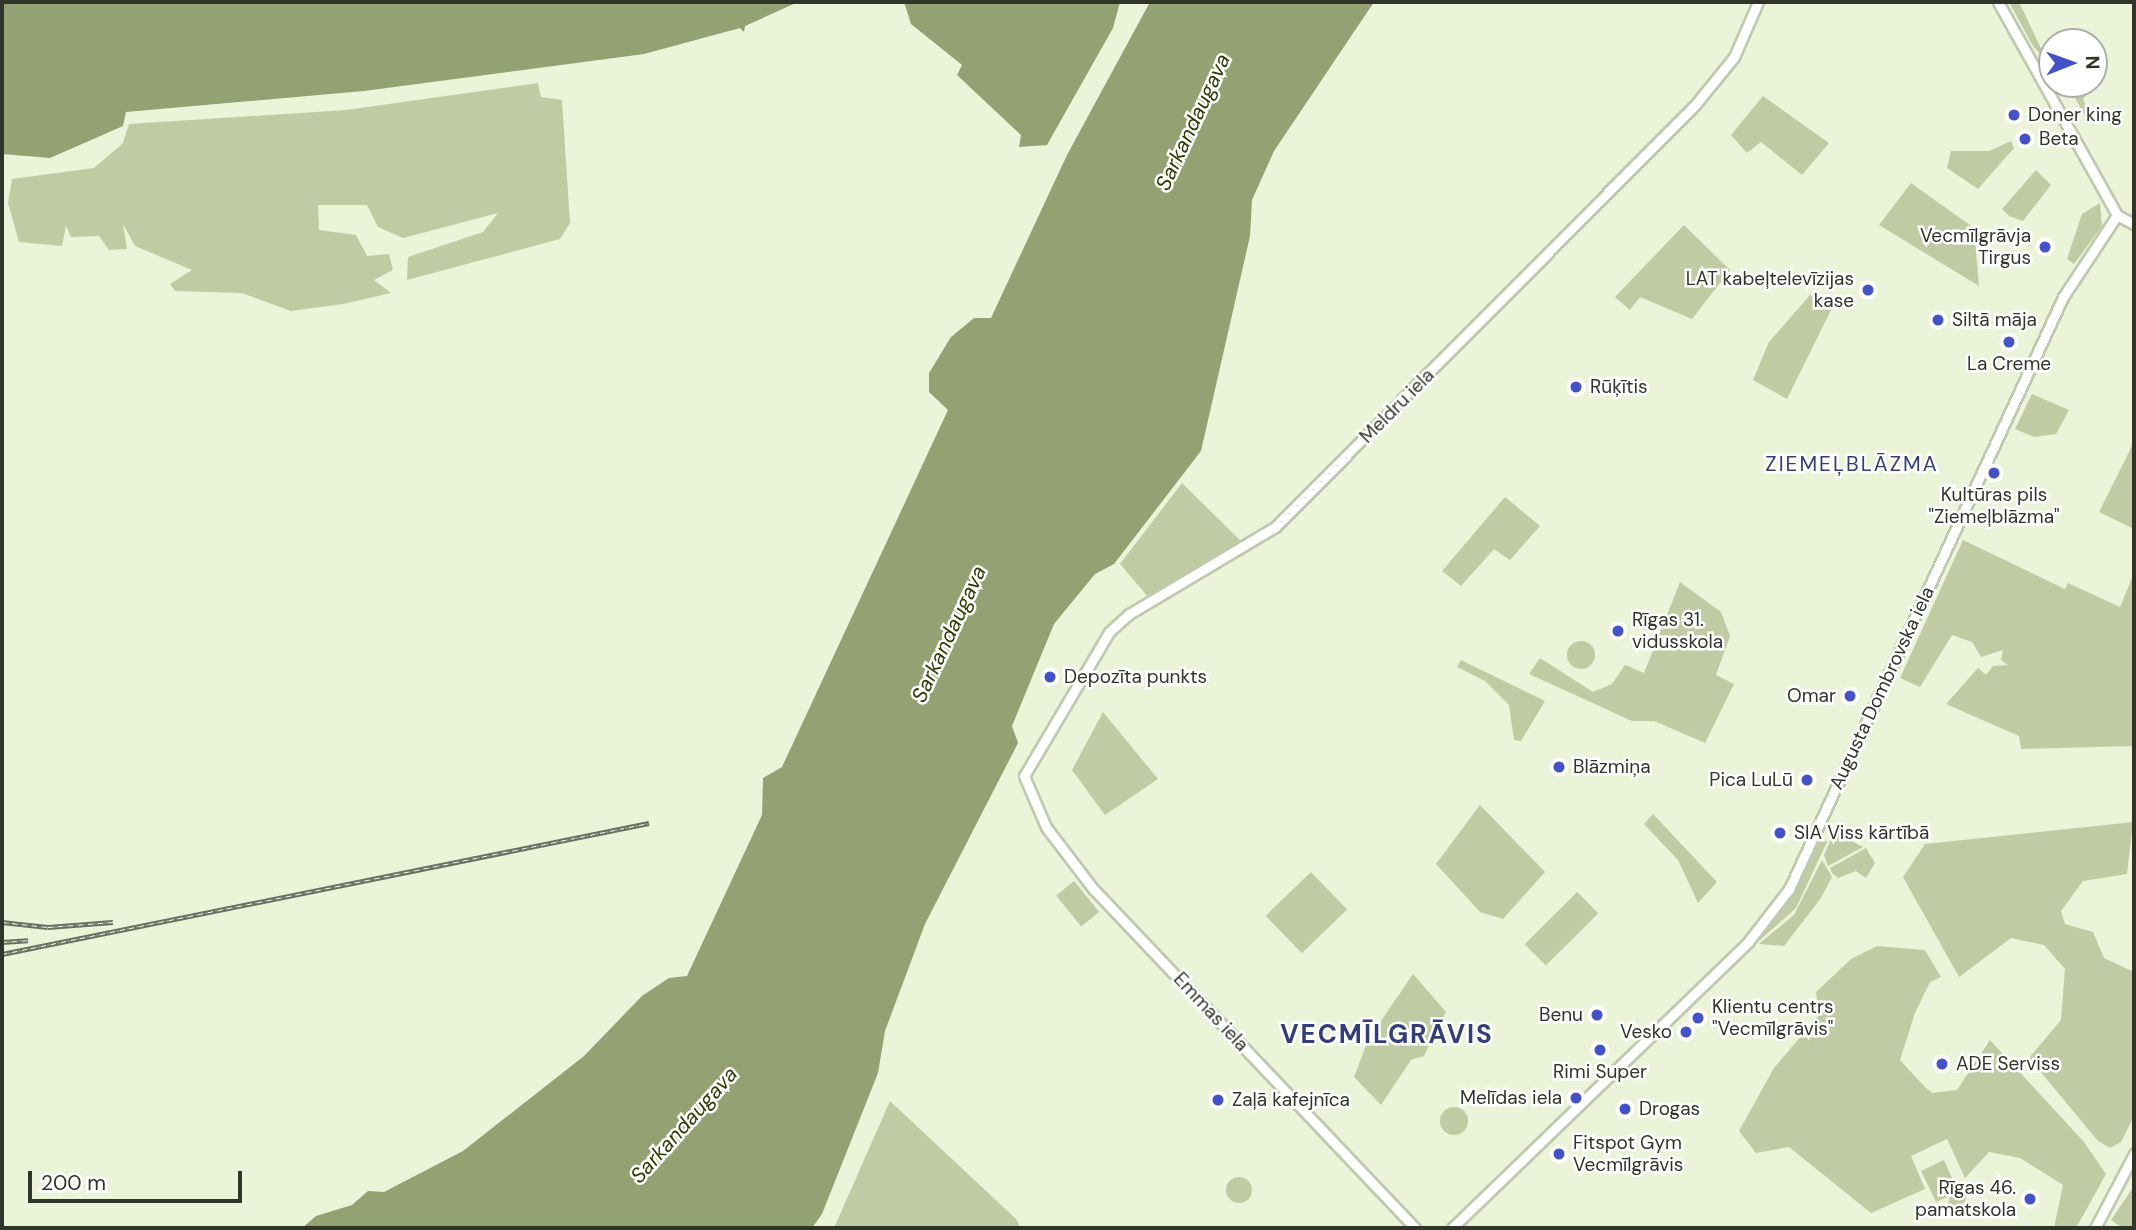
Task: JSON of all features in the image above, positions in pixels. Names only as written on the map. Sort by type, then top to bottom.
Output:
[{"type":"street","name":"Meldru iela","points":[[1023,785],[1039,746],[1110,632],[1129,614],[1275,527],[1695,105],[1734,57],[1758,2]]},
{"type":"street","points":[[1998,2],[2117,215],[2134,224]]},
{"type":"street","name":"Augusta Dombrovska iela","points":[[1452,1228],[1748,942],[1789,889],[2063,297],[2117,215]]},
{"type":"street","name":"Emmas iela","points":[[1023,785],[1094,890],[1415,1228]]},
{"type":"street","points":[[2095,1228],[2134,1154]]},
{"type":"shaded area","points":[[2009,2],[2019,2],[2038,42],[2038,52]]},
{"type":"shaded area","points":[[538,83],[541,97],[562,100],[570,223],[560,239],[407,280],[408,257],[483,232],[498,213],[403,238],[378,227],[367,205],[318,205],[319,230],[356,235],[367,256],[389,254],[393,270],[374,280],[391,293],[343,304],[291,311],[242,293],[175,291],[170,284],[192,270],[135,246],[123,224],[127,249],[109,250],[99,236],[71,237],[66,226],[62,246],[19,242],[8,203],[12,179],[94,168],[123,143],[129,124],[346,110]]},
{"type":"shaded area","points":[[1763,96],[1829,143],[1802,175],[1761,142],[1747,153],[1731,135]]},
{"type":"shaded area","points":[[2075,98],[2084,98],[2090,113],[2084,115]]},
{"type":"shaded area","points":[[2011,141],[2014,148],[1978,189],[1947,168],[1951,151],[1989,151]]},
{"type":"shaded area","points":[[2036,170],[2051,185],[2023,221],[2009,216],[2002,209]]},
{"type":"shaded area","points":[[1911,183],[1974,228],[1979,286],[1879,225]]},
{"type":"shaded area","points":[[2100,203],[2102,226],[2074,264],[2067,259],[2082,214]]},
{"type":"shaded area","points":[[1684,225],[1730,270],[1692,319],[1640,297],[1630,310],[1615,297]]},
{"type":"shaded area","points":[[1810,295],[1832,308],[1787,399],[1753,380],[1769,342]]},
{"type":"shaded area","points":[[2032,394],[2069,410],[2056,434],[2034,437],[2015,429]]},
{"type":"shaded area","points":[[2134,442],[2134,529],[2099,512]]},
{"type":"shaded area","points":[[1182,483],[1243,543],[1148,597],[1120,564]]},
{"type":"shaded area","points":[[1505,497],[1540,526],[1510,560],[1494,549],[1461,586],[1442,571]]},
{"type":"shaded area","points":[[1963,540],[2065,589],[2068,583],[2120,607],[2134,573],[2134,746],[2021,749],[2019,736],[1946,704],[1978,668],[1986,675],[1993,666],[2008,665],[2001,660],[2003,650],[1981,657],[1972,642],[1952,635],[1920,687],[1900,678]]},
{"type":"shaded area","points":[[1680,582],[1721,612],[1730,636],[1716,675],[1734,684],[1705,743],[1654,721],[1632,721],[1529,674],[1540,658],[1593,692],[1612,684],[1625,665],[1644,673]]},
{"type":"shaded area","points":[[1581,641],[1591,645],[1595,655],[1591,665],[1581,669],[1571,665],[1567,655],[1571,645]]},
{"type":"shaded area","points":[[1461,660],[1545,701],[1521,741],[1514,740],[1509,705],[1485,681],[1457,667]]},
{"type":"shaded area","points":[[1103,712],[1158,779],[1105,815],[1072,770]]},
{"type":"shaded area","points":[[1480,805],[1545,872],[1503,919],[1480,912],[1436,864]]},
{"type":"shaded area","points":[[1653,814],[1717,882],[1698,903],[1678,860],[1644,824]]},
{"type":"shaded area","points":[[2133,822],[2127,874],[2083,881],[2061,911],[2065,924],[2093,932],[2104,958],[2134,972],[2134,1116],[2121,1142],[2110,1148],[2098,1141],[2029,1058],[2061,1020],[2065,969],[2044,945],[2011,938],[1959,977],[1903,877],[1925,844]]},
{"type":"shaded area","points":[[1834,832],[1863,847],[1828,866],[1824,855]]},
{"type":"shaded area","points":[[1822,837],[1827,842],[1796,908],[1753,946],[1786,906]]},
{"type":"shaded area","points":[[1866,848],[1875,863],[1866,878],[1856,871],[1838,878],[1832,873],[1830,868]]},
{"type":"shaded area","points":[[1822,860],[1832,877],[1821,898],[1784,946],[1759,944],[1794,915]]},
{"type":"shaded area","points":[[1311,872],[1347,909],[1302,953],[1266,916]]},
{"type":"shaded area","points":[[1074,881],[1099,912],[1081,927],[1056,895]]},
{"type":"shaded area","points":[[1577,892],[1598,913],[1546,966],[1525,944]]},
{"type":"shaded area","points":[[1877,946],[1925,950],[1941,977],[1930,982],[1915,1013],[1900,1060],[1925,1087],[1932,1093],[1957,1090],[1990,1040],[2084,1142],[2106,1174],[2076,1228],[2054,1228],[2063,1185],[2020,1158],[1989,1152],[1965,1178],[1947,1139],[1911,1156],[1925,1189],[1871,1213],[1789,1147],[1756,1153],[1739,1131],[1774,1068],[1819,1015],[1816,992],[1851,959]]},
{"type":"shaded area","points":[[1413,974],[1446,1012],[1424,1056],[1411,1060],[1381,1105],[1354,1077],[1368,1040]]},
{"type":"shaded area","points":[[890,1101],[1016,1219],[1021,1228],[834,1228]]},
{"type":"shaded area","points":[[1454,1107],[1464,1111],[1468,1121],[1464,1131],[1454,1135],[1444,1131],[1440,1121],[1444,1111]]},
{"type":"shaded area","points":[[1944,1160],[1954,1183],[1969,1186],[1961,1217],[1946,1214],[1950,1196],[1936,1202],[1921,1171]]},
{"type":"shaded area","points":[[1239,1177],[1248,1181],[1252,1190],[1248,1199],[1239,1203],[1230,1199],[1226,1190],[1230,1181]]},
{"type":"shaded area","points":[[2134,1186],[2134,1228],[2123,1228],[2111,1220]]},
{"type":"water","points":[[2,2],[798,2],[745,26],[744,32],[740,28],[644,54],[364,91],[126,112],[123,126],[50,158],[2,154]]},
{"type":"water","points":[[904,2],[1120,2],[1113,28],[1047,145],[1019,147],[1021,135],[957,75],[962,65],[911,24]]},
{"type":"water","name":"Sarkandaugava","points":[[1150,2],[1374,2],[1274,151],[1252,200],[1250,236],[1201,451],[1114,564],[1095,574],[1054,624],[1012,726],[1018,743],[925,924],[885,1031],[878,1073],[822,1214],[812,1228],[302,1228],[316,1216],[352,1205],[368,1191],[384,1192],[463,1151],[584,1056],[642,996],[669,978],[687,976],[762,815],[763,778],[782,767],[948,410],[929,392],[929,373],[951,337],[974,318],[991,318],[1067,155]]},
{"type":"railway","points":[[2,954],[649,823]]},
{"type":"railway","points":[[2,922],[48,927],[113,922]]},
{"type":"railway","points":[[2,942],[28,940]]},
{"type":"place","name":"Doner king","points":[[2014,115]]},
{"type":"place","name":"Beta","points":[[2025,139]]},
{"type":"place","name":"Vecmīlgrāvja Tirgus","points":[[2045,247]]},
{"type":"place","name":"LAT kabeļtelevīzijas kase","points":[[1868,290]]},
{"type":"place","name":"Siltā māja","points":[[1938,320]]},
{"type":"place","name":"La Creme","points":[[2009,342]]},
{"type":"place","name":"Rūķītis","points":[[1576,387]]},
{"type":"place","name":"Kultūras pils \"Ziemeļblāzma\"","points":[[1994,473]]},
{"type":"place","name":"Rīgas 31. vidusskola","points":[[1618,631]]},
{"type":"place","name":"Depozīta punkts","points":[[1050,677]]},
{"type":"place","name":"Omar","points":[[1850,696]]},
{"type":"place","name":"Blāzmiņa","points":[[1559,767]]},
{"type":"place","name":"Pica LuLū","points":[[1807,780]]},
{"type":"place","name":"SIA Viss kārtībā","points":[[1780,833]]},
{"type":"place","name":"Benu","points":[[1597,1015]]},
{"type":"place","name":"Klientu centrs \"Vecmīlgrāvis\"","points":[[1698,1018]]},
{"type":"place","name":"Vesko","points":[[1686,1032]]},
{"type":"place","name":"Rimi Super","points":[[1600,1050]]},
{"type":"place","name":"ADE Serviss","points":[[1942,1064]]},
{"type":"place","name":"Melīdas iela","points":[[1576,1098]]},
{"type":"place","name":"Zaļā kafejnīca","points":[[1218,1100]]},
{"type":"place","name":"Drogas","points":[[1625,1109]]},
{"type":"place","name":"Fitspot Gym Vecmīlgrāvis","points":[[1559,1154]]},
{"type":"place","name":"Rīgas 46. pamatskola","points":[[2030,1199]]},
{"type":"district","name":"ZIEMEĻBLĀZMA","points":[[1852,464]]},
{"type":"district","name":"VECMĪLGRĀVIS","points":[[1387,1035]]}]
